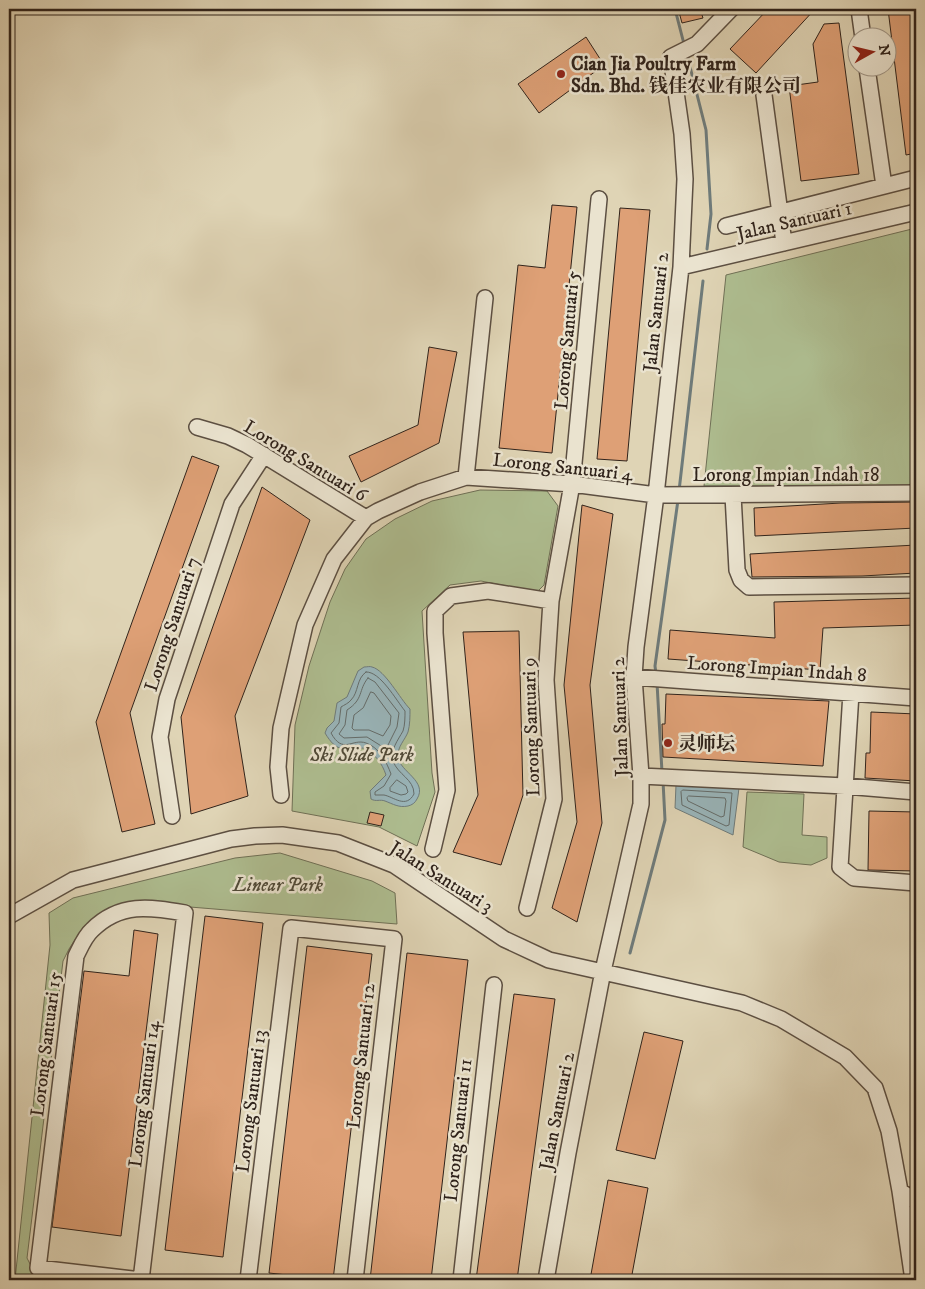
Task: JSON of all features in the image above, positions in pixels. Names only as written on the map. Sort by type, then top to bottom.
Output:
[{"type":"street","name":"Jalan Santuari 2","points":[[546,1280],[603,971],[646,776],[639,678],[641,600],[653,524],[681,267],[685,179],[675,56],[697,44],[731,9]]},
{"type":"street","points":[[859,9],[862,28]]},
{"type":"street","points":[[868,78],[884,186]]},
{"type":"street","points":[[764,95],[784,243]]},
{"type":"street","points":[[726,226],[916,178]]},
{"type":"street","name":"Lorong Santuari 5","points":[[572,484],[599,199]]},
{"type":"street","name":"Jalan Santuari 1","points":[[681,267],[916,212]]},
{"type":"street","name":"Lorong Santuari 4","points":[[466,476],[485,298]]},
{"type":"street","name":"Lorong Santuari 6","points":[[197,427],[228,436],[247,445],[366,518]]},
{"type":"street","name":"Lorong Santuari 7","points":[[172,816],[160,737],[167,699],[232,504],[264,455]]},
{"type":"street","points":[[653,524],[644,502],[634,492],[646,484],[660,465]]},
{"type":"street","name":"Lorong Santuari 4","points":[[281,795],[278,767],[281,728],[305,624],[334,559],[366,518],[420,492],[466,476],[572,484],[656,496]]},
{"type":"street","name":"Lorong Santuari 9","points":[[527,908],[554,799],[546,680],[551,601],[572,484]]},
{"type":"street","name":"Lorong Impian Indah 18","points":[[656,496],[916,493]]},
{"type":"street","points":[[733,495],[737,570],[742,580],[749,587],[916,585]]},
{"type":"street","points":[[433,849],[447,790],[435,611],[451,596],[488,591],[551,601]]},
{"type":"street","name":"Lorong Impian Indah 8","points":[[639,678],[916,698]]},
{"type":"street","points":[[851,693],[840,867],[854,878],[916,883]]},
{"type":"street","points":[[646,776],[844,786],[916,792]]},
{"type":"street","name":"Jalan Santuari 3","points":[[9,916],[73,880],[231,839],[282,835],[338,843],[394,865],[504,939],[549,960],[742,1003],[781,1019],[845,1057],[875,1088],[889,1131],[913,1280]]},
{"type":"street","name":"Lorong Santuari 15","points":[[143,1280],[38,1268],[76,956],[91,930],[118,911],[152,907],[186,912]]},
{"type":"street","name":"Lorong Santuari 14","points":[[143,1280],[186,912]]},
{"type":"street","name":"Lorong Santuari 13","points":[[248,1280],[291,928]]},
{"type":"street","name":"Lorong Santuari 12","points":[[291,928],[394,939],[355,1280]]},
{"type":"street","name":"Lorong Santuari 11","points":[[460,1280],[494,985]]},
{"type":"street","points":[[900,1191],[916,1201]]},
{"type":"green space","points":[[916,228],[916,486],[704,486],[726,275]]},
{"type":"green space","name":"Ski Slide Park","points":[[480,490],[547,491],[558,506],[544,585],[537,592],[481,581],[450,585],[422,611],[432,773],[435,792],[417,846],[379,827],[292,811],[295,725],[309,666],[330,602],[345,569],[366,539],[395,519],[432,501]]},
{"type":"green space","points":[[747,792],[804,794],[802,835],[827,837],[827,858],[811,865],[779,862],[743,847]]},
{"type":"green space","name":"Linear Park","points":[[280,853],[372,881],[395,893],[397,924],[129,902],[84,926],[63,961],[27,1258],[32,1268],[40,1275],[39,1280],[15,1280],[50,945],[49,913],[73,898],[235,858]]},
{"type":"water","points":[[364,667],[377,669],[382,673],[410,709],[408,732],[398,753],[403,767],[419,787],[417,799],[409,806],[399,806],[383,800],[371,799],[370,791],[386,775],[380,763],[372,753],[364,748],[346,749],[337,747],[325,733],[334,721],[337,703],[347,697],[358,671]]},
{"type":"water","points":[[676,785],[739,788],[733,835],[675,808]]},
{"type":"building","points":[[700,9],[703,18],[682,23],[679,12]]},
{"type":"building","points":[[768,9],[815,9],[756,73],[730,49]]},
{"type":"building","points":[[888,9],[916,9],[916,153],[906,155],[897,78],[898,28],[890,28]]},
{"type":"building","points":[[839,23],[859,174],[801,181],[789,86],[818,82],[813,44],[824,24]]},
{"type":"building","name":"Cian Jia Poultry Farm Sdn. Bhd. 钱佳农业有限公司","points":[[586,37],[604,65],[539,113],[518,84]]},
{"type":"building","points":[[552,205],[577,207],[552,453],[499,448],[518,265],[545,268]]},
{"type":"building","points":[[620,208],[650,210],[627,461],[597,459]]},
{"type":"building","points":[[429,347],[457,352],[439,443],[361,482],[349,456],[418,425]]},
{"type":"building","points":[[192,456],[219,466],[130,713],[155,824],[122,832],[96,722]]},
{"type":"building","points":[[262,487],[310,520],[235,716],[248,796],[191,814],[181,717]]},
{"type":"building","points":[[916,502],[916,528],[755,536],[754,508],[841,503]]},
{"type":"building","points":[[582,505],[613,514],[590,685],[602,823],[577,922],[552,908],[577,822],[564,685]]},
{"type":"building","points":[[916,545],[916,573],[862,576],[752,577],[750,554]]},
{"type":"building","points":[[916,598],[916,625],[823,628],[820,670],[668,659],[670,630],[775,638],[774,602]]},
{"type":"building","points":[[519,631],[523,795],[501,865],[453,852],[478,795],[463,632]]},
{"type":"building","points":[[666,694],[829,701],[823,766],[663,757],[662,724],[665,724]]},
{"type":"building","points":[[871,712],[916,714],[916,781],[865,778],[866,753],[870,753]]},
{"type":"building","points":[[869,811],[916,812],[916,871],[868,870]]},
{"type":"building","points":[[370,812],[384,815],[381,826],[367,823]]},
{"type":"building","points":[[205,916],[263,923],[223,1257],[165,1250]]},
{"type":"building","points":[[134,930],[158,934],[121,1236],[52,1227],[84,971],[129,976]]},
{"type":"building","points":[[307,946],[372,954],[333,1280],[269,1273]]},
{"type":"building","points":[[407,953],[468,960],[431,1280],[370,1280]]},
{"type":"building","points":[[514,994],[555,999],[517,1280],[476,1280]]},
{"type":"building","points":[[644,1032],[683,1041],[655,1159],[616,1150]]},
{"type":"building","points":[[608,1180],[648,1188],[631,1280],[590,1280]]},
{"type":"waterway","points":[[675,9],[684,44]]},
{"type":"waterway","points":[[687,55],[706,130],[711,214],[707,249]]},
{"type":"waterway","points":[[679,491],[703,281]]},
{"type":"waterway","points":[[656,674],[655,666],[678,500]]},
{"type":"waterway","points":[[657,683],[662,772]]},
{"type":"waterway","points":[[630,953],[665,820],[663,781]]},
{"type":"place","name":"Cian Jia Poultry Farm Sdn. Bhd. 钱佳农业有限公司","points":[[561,74]]},
{"type":"place","name":"灵师坛","points":[[668,743]]}]
